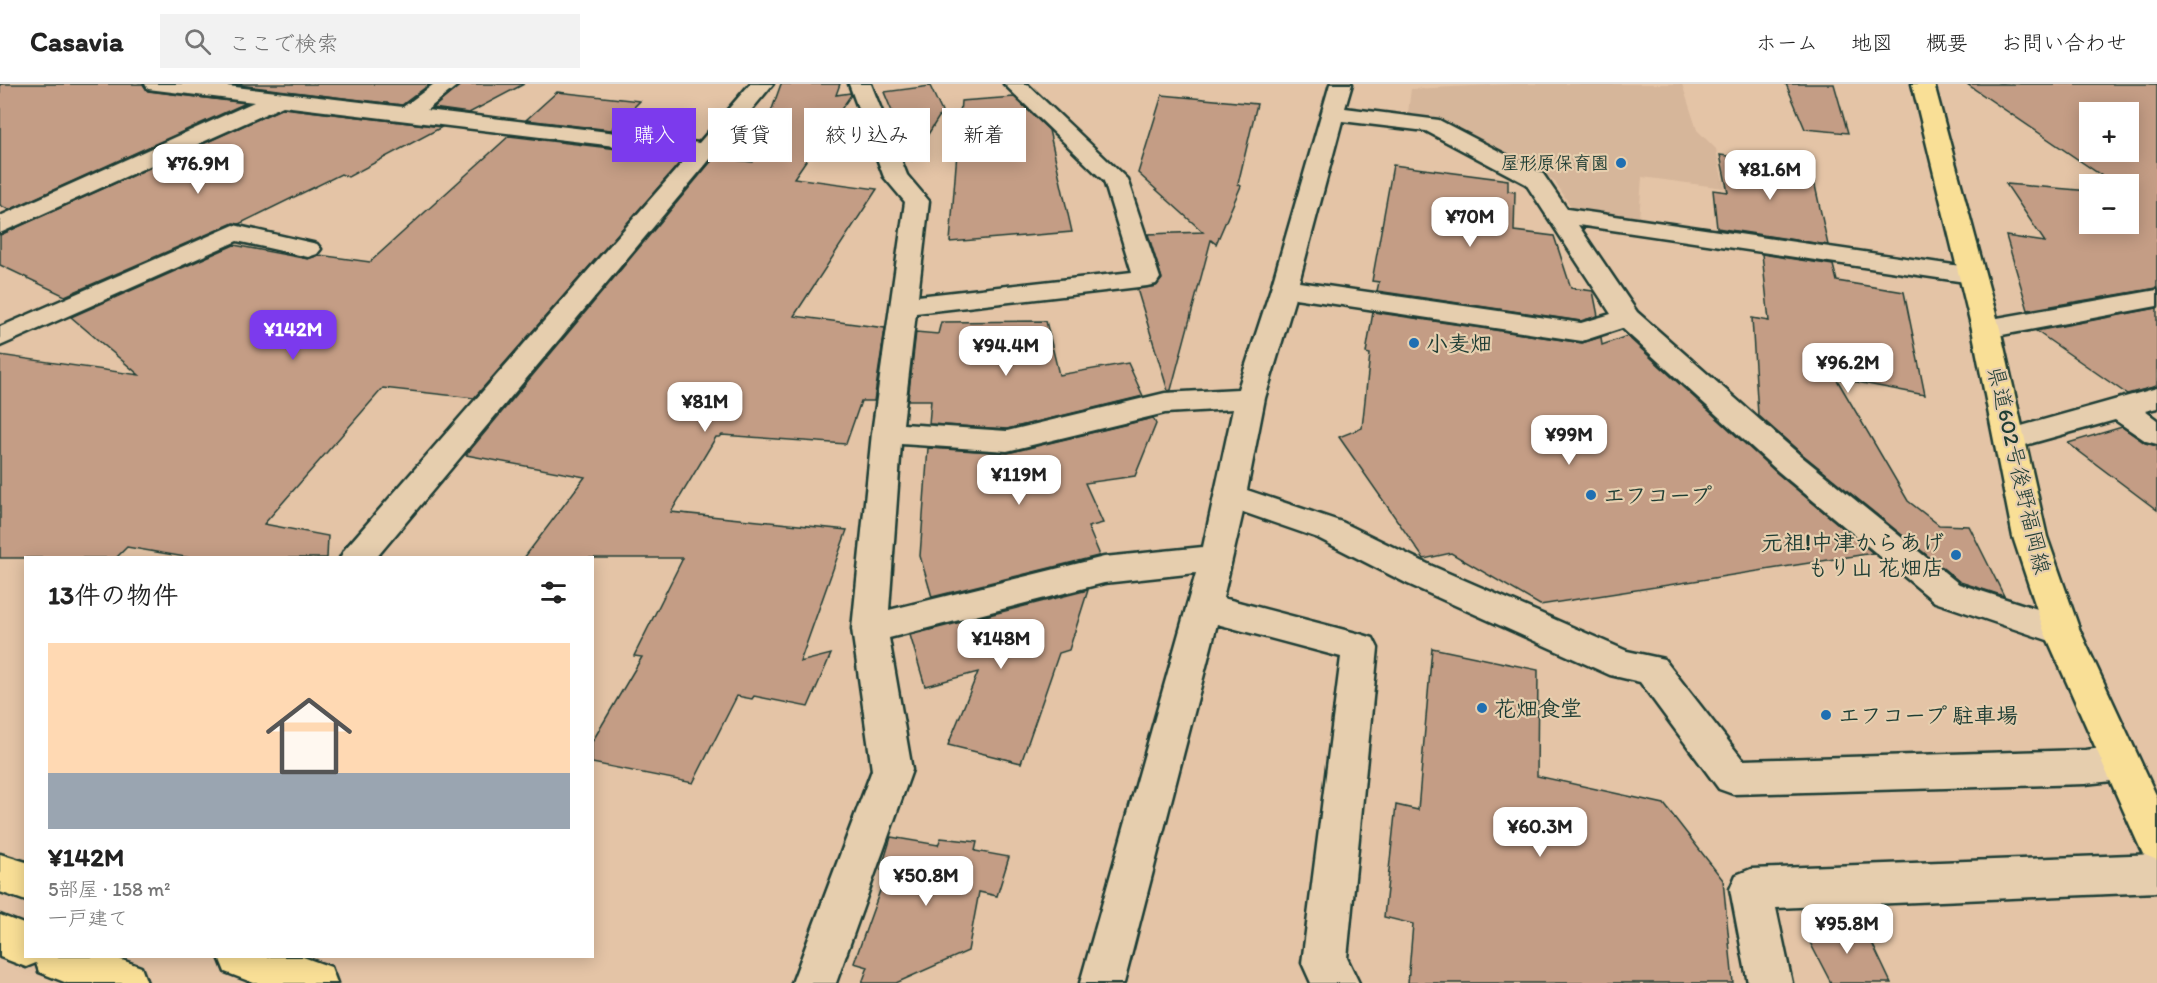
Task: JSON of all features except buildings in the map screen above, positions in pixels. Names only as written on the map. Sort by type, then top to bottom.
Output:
[{"type":"main road","name":"県道602号後野福岡線","points":[[1923,84],[2012,439],[2030,537],[2062,632],[2157,842]]},
{"type":"main road","points":[[0,873],[24,881]]},
{"type":"main road","points":[[0,936],[24,945]]},
{"type":"main road","points":[[59,958],[125,983]]},
{"type":"main road","points":[[244,958],[315,983]]},
{"type":"street","points":[[156,84],[704,150]]},
{"type":"street","points":[[0,225],[310,84]]},
{"type":"street","points":[[408,114],[448,84]]},
{"type":"street","points":[[359,556],[762,84]]},
{"type":"street","points":[[814,983],[892,770],[870,629],[887,433],[917,201],[896,177],[860,84]]},
{"type":"street","points":[[903,306],[1147,278],[1115,178],[1015,84]]},
{"type":"street","points":[[1101,983],[1217,558],[1250,398],[1284,288],[1337,99],[1431,125],[1535,179],[1627,318],[1790,464],[1947,593],[2062,632]]},
{"type":"street","points":[[1560,215],[1972,275]]},
{"type":"street","points":[[2,331],[234,234],[308,249]]},
{"type":"street","points":[[1284,288],[1582,332],[1627,318]]},
{"type":"street","points":[[1986,329],[2157,298]]},
{"type":"street","points":[[887,433],[1007,441],[1165,402],[1250,398]]},
{"type":"street","points":[[2012,439],[2157,398]]},
{"type":"street","points":[[2120,409],[2157,434]]},
{"type":"street","points":[[1230,496],[1330,530],[1420,575],[1623,665],[1651,669],[1733,777],[2121,763]]},
{"type":"street","points":[[870,629],[1104,570],[1217,558]]},
{"type":"street","points":[[1204,607],[1360,648],[1324,963],[1337,983]]},
{"type":"street","points":[[1770,983],[1751,889],[2157,873]]},
{"type":"shaded area","name":"屋形原保育園","points":[[1514,84],[1682,84],[1697,130],[1716,149],[1724,188],[1642,177],[1639,220],[1572,208],[1554,180],[1449,122],[1408,113],[1411,89]]},
{"type":"place","name":"屋形原保育園","points":[[1621,163]]},
{"type":"place","name":"小麦畑","points":[[1414,343]]},
{"type":"place","name":"エフコープ","points":[[1591,495]]},
{"type":"place","name":"元祖!中津からあげ もり山 花畑店","points":[[1956,555]]},
{"type":"place","name":"花畑食堂","points":[[1482,708]]},
{"type":"place","name":"エフコープ 駐車場","points":[[1826,715]]}]
